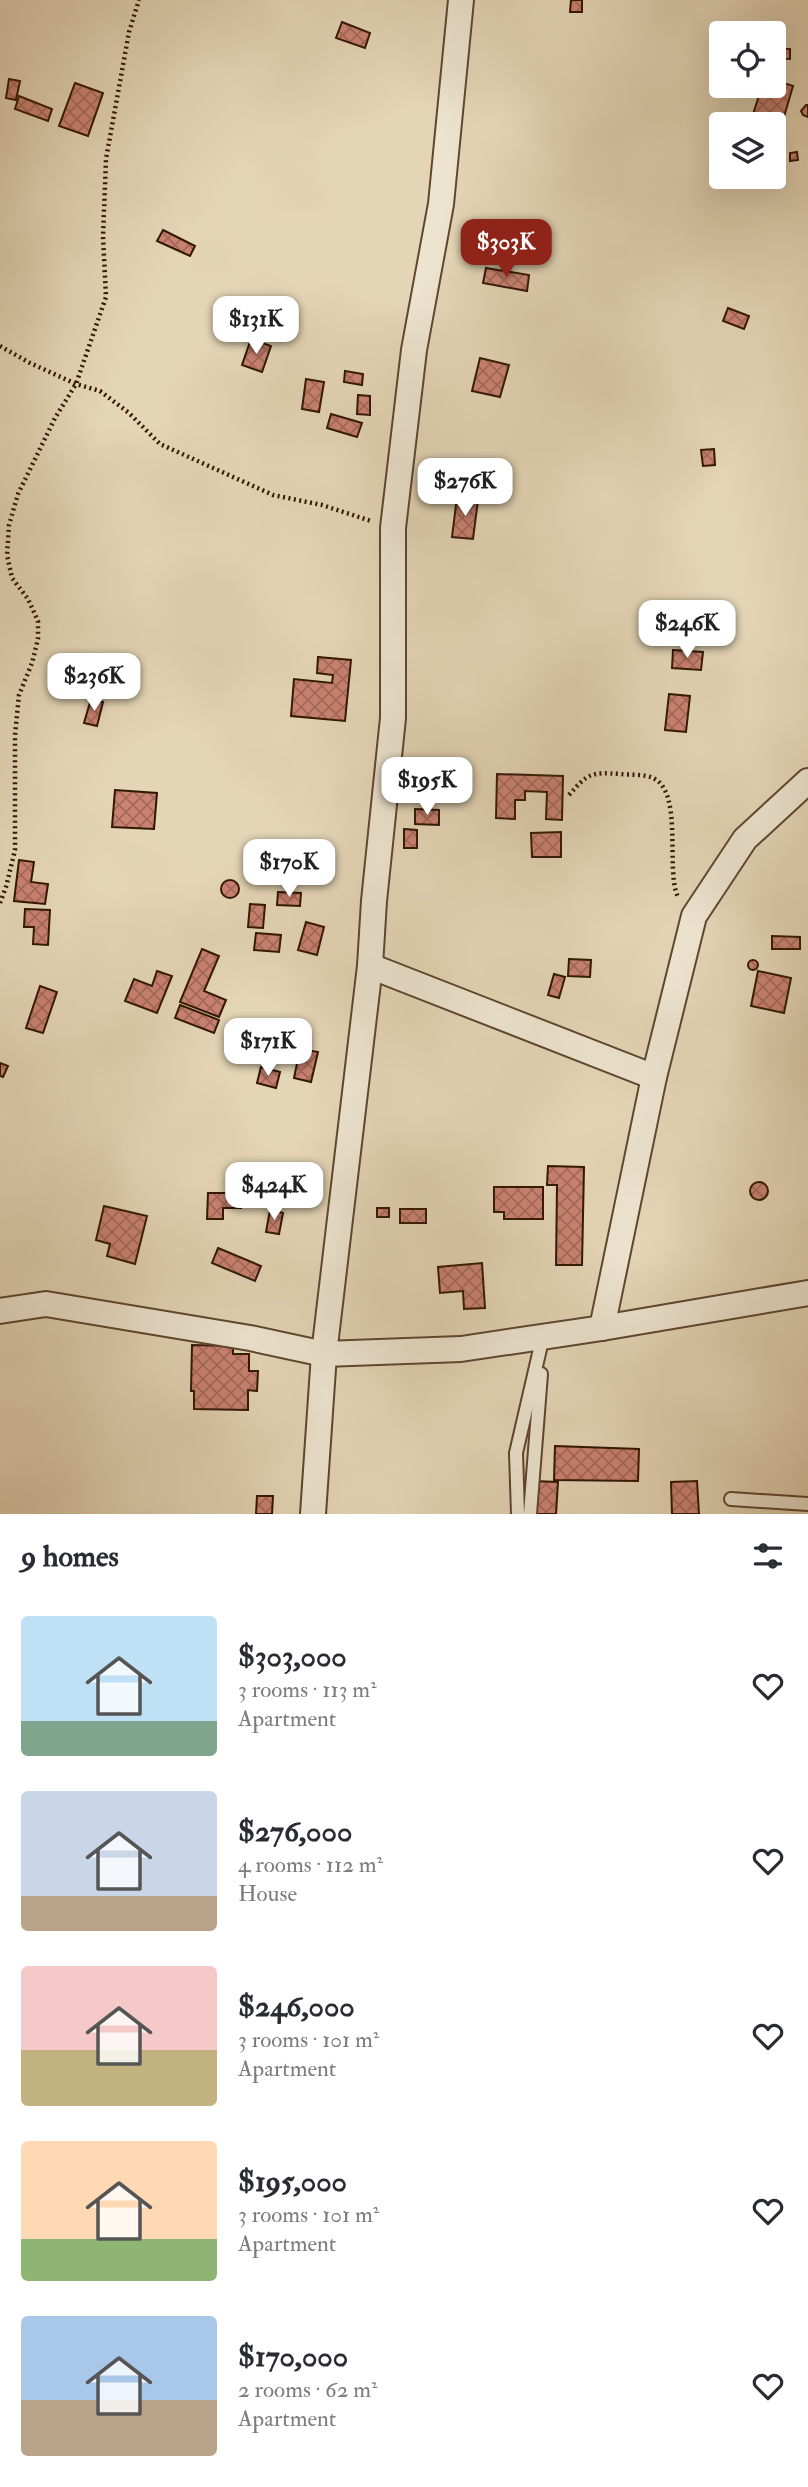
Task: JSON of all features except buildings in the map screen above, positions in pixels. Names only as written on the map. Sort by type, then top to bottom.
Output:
[{"type":"street","points":[[313,1514],[324,1354],[370,966],[393,718],[393,527],[414,350],[441,204],[461,0]]},
{"type":"street","points":[[602,1328],[654,1077],[694,916],[745,839],[808,781]]},
{"type":"street","points":[[370,966],[654,1077]]},
{"type":"street","points":[[0,1311],[46,1304],[250,1338],[324,1354],[461,1349],[808,1293]]},
{"type":"lane","points":[[518,1514],[516,1453],[543,1335]]},
{"type":"lane","points":[[530,1514],[543,1335]]},
{"type":"lane","points":[[730,1499],[808,1504]]},
{"type":"path","points":[[0,903],[15,850],[15,735],[19,695],[38,639],[38,621],[28,599],[12,578],[7,555],[9,525],[18,494],[55,418],[76,384],[106,297],[103,237],[106,159],[129,32],[139,0]]},
{"type":"path","points":[[0,346],[76,384],[100,391],[129,413],[160,444],[273,495],[322,505],[393,527]]},
{"type":"path","points":[[569,795],[584,777],[601,772],[651,777],[661,783],[666,792],[672,825],[675,892],[682,906],[694,916]]}]
